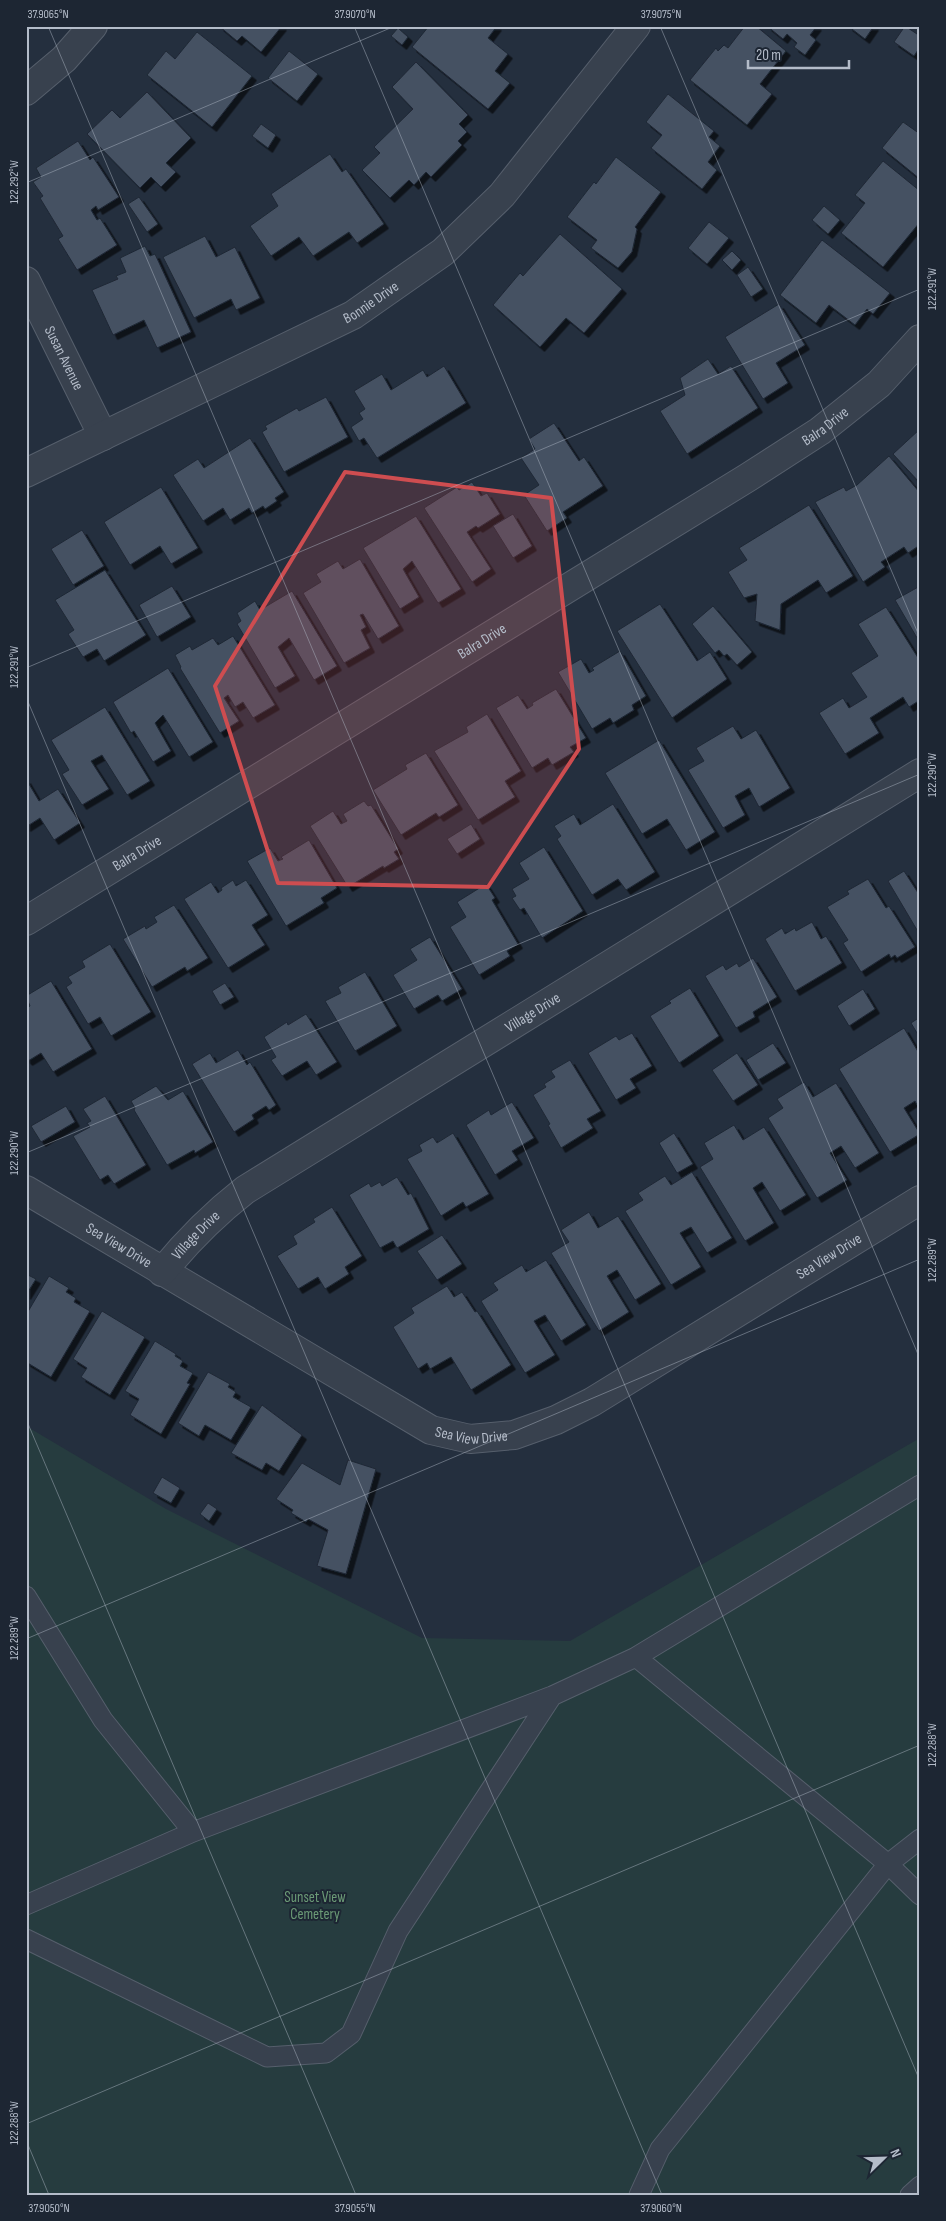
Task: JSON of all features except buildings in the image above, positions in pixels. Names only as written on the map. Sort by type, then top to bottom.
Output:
[{"type":"street","points":[[26,91],[64,59],[93,26]]},
{"type":"street","name":"Bonnie Drive","points":[[26,473],[353,315],[444,252],[502,195],[636,26]]},
{"type":"street","name":"Susan Avenue","points":[[26,281],[103,436]]},
{"type":"street","name":"Balra Drive","points":[[26,921],[747,478],[820,431],[879,384],[920,339]]},
{"type":"street","name":"Village Drive","points":[[162,1272],[189,1239],[217,1212],[245,1190],[920,773]]},
{"type":"street","name":"Sea View Drive","points":[[26,1190],[431,1430],[470,1439],[514,1435],[556,1420],[592,1402],[920,1200]]},
{"type":"lane","points":[[26,1905],[193,1832],[552,1696],[636,1657],[920,1485]]},
{"type":"lane","points":[[26,1596],[103,1720],[193,1832]]},
{"type":"lane","points":[[636,1657],[888,1864],[920,1895]]},
{"type":"lane","points":[[26,1939],[267,2057],[326,2053],[351,2034],[398,1931],[552,1696]]},
{"type":"lane","points":[[640,2195],[660,2149],[888,1864],[920,1839]]},
{"type":"lane","points":[[910,2195],[920,2186]]},
{"type":"highlighted area","points":[[345,472],[551,498],[579,749],[488,887],[278,883],[215,686]]},
{"type":"green space","name":"Sunset View Cemetery","points":[[26,1426],[166,1509],[422,1638],[570,1641],[920,1438],[920,2195],[26,2195]]}]
